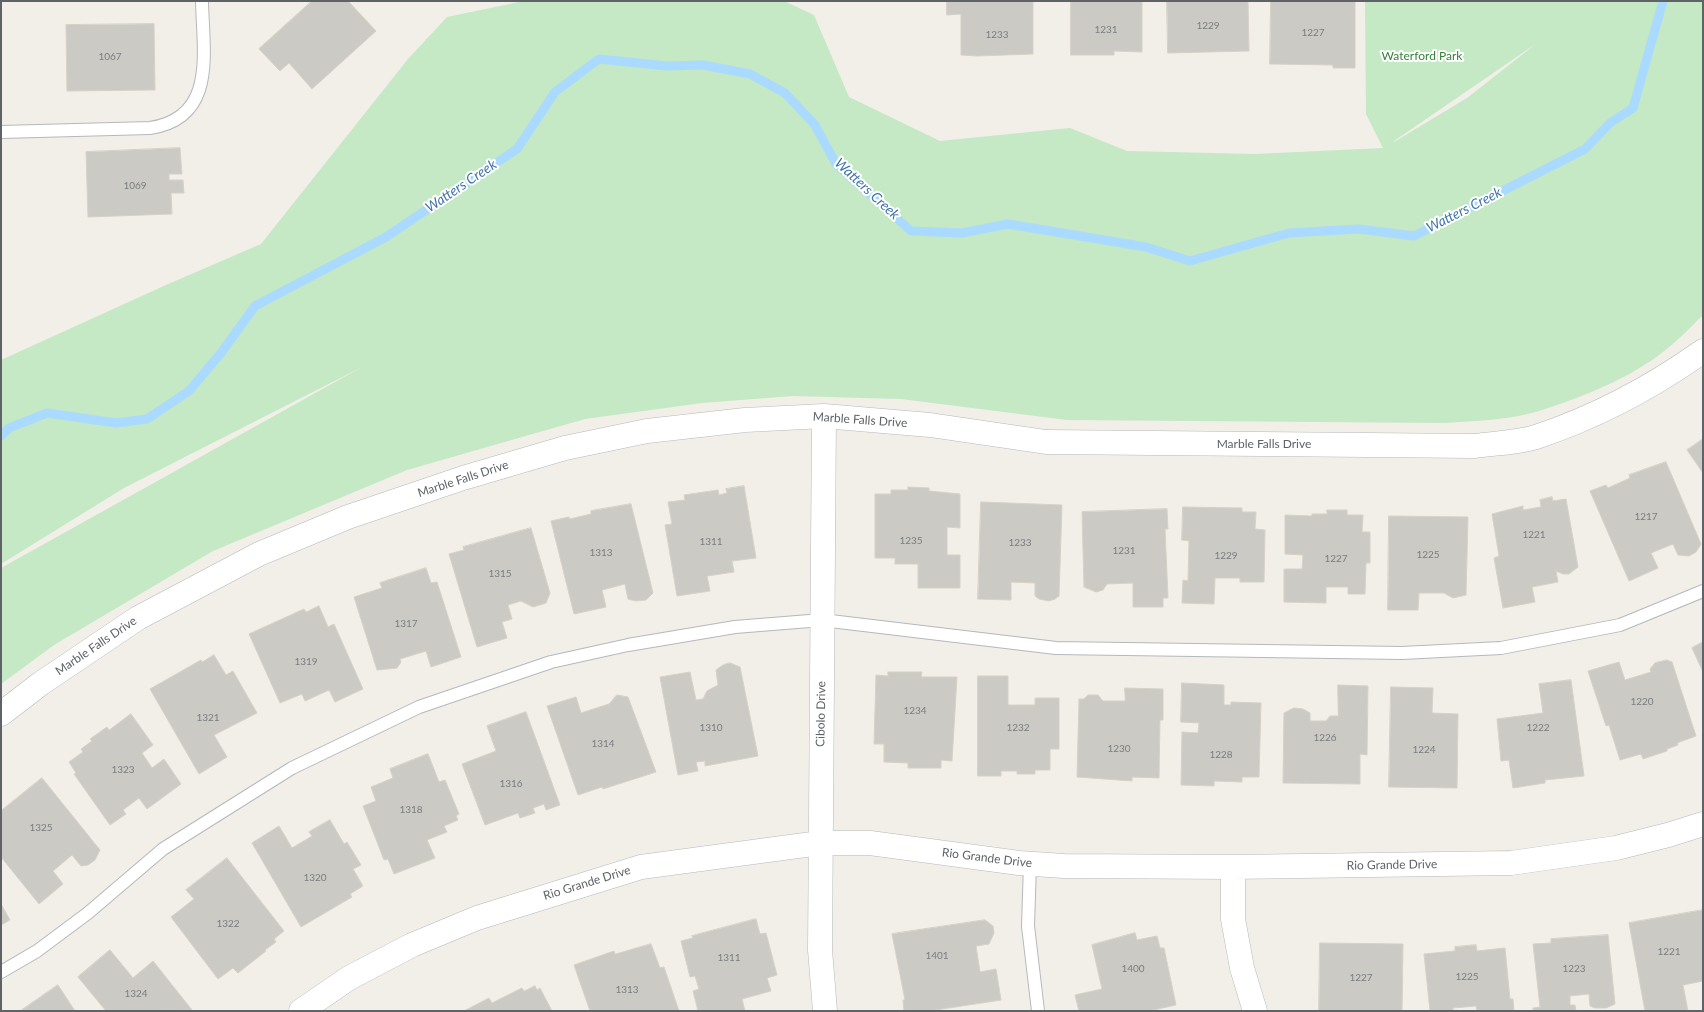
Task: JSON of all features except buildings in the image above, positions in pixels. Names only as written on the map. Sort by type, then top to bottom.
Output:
[{"type":"street","name":"Marble Falls Drive","points":[[1,714],[40,684],[138,618],[259,554],[348,517],[463,478],[565,448],[657,430],[745,420],[824,416],[930,425],[1062,443],[1475,446],[1534,437],[1596,413],[1627,400],[1665,378],[1703,351]]},
{"type":"street","name":"Cibolo Drive","points":[[824,416],[820,950],[825,1011]]},
{"type":"street","name":"Rio Grande Drive","points":[[301,1011],[349,978],[412,945],[477,918],[557,892],[641,867],[820,843],[870,843],[1030,864],[1233,867],[1511,863],[1616,848],[1703,824]]},
{"type":"street","points":[[1233,867],[1233,919],[1242,968],[1255,1011]]},
{"type":"lane","points":[[1,132],[150,128],[166,125],[181,118],[193,105],[200,90],[203,74],[202,1]]},
{"type":"lane","points":[[1,972],[37,950],[88,913],[163,849],[292,768],[420,707],[551,662],[628,645],[735,627],[822,620],[1056,648],[1402,653],[1501,648],[1620,626],[1703,591]]},
{"type":"lane","points":[[1030,864],[1028,926],[1038,1011]]},
{"type":"green space","name":"Waterford Park","points":[[524,1],[784,1],[814,15],[849,97],[940,141],[1070,128],[1127,151],[1255,154],[1383,148],[1366,114],[1365,1],[1703,1],[1703,315],[1658,356],[1605,386],[1539,411],[1492,420],[1444,423],[1067,420],[901,399],[793,396],[702,403],[585,419],[407,470],[213,551],[54,645],[1,684],[1,568],[362,367],[124,488],[1,564],[1,360],[261,244],[408,59],[447,17]],"holes":[[[1537,43],[1467,98],[1394,142]]]},
{"type":"waterway","name":"Watters Creek","points":[[1,436],[9,428],[47,413],[116,423],[147,419],[189,391],[221,353],[255,306],[386,237],[517,149],[555,92],[599,59],[667,66],[703,65],[750,74],[785,93],[815,125],[836,164],[911,231],[962,233],[1008,224],[1146,247],[1190,261],[1289,233],[1359,229],[1414,236],[1585,149],[1610,123],[1633,108],[1663,1]]}]
